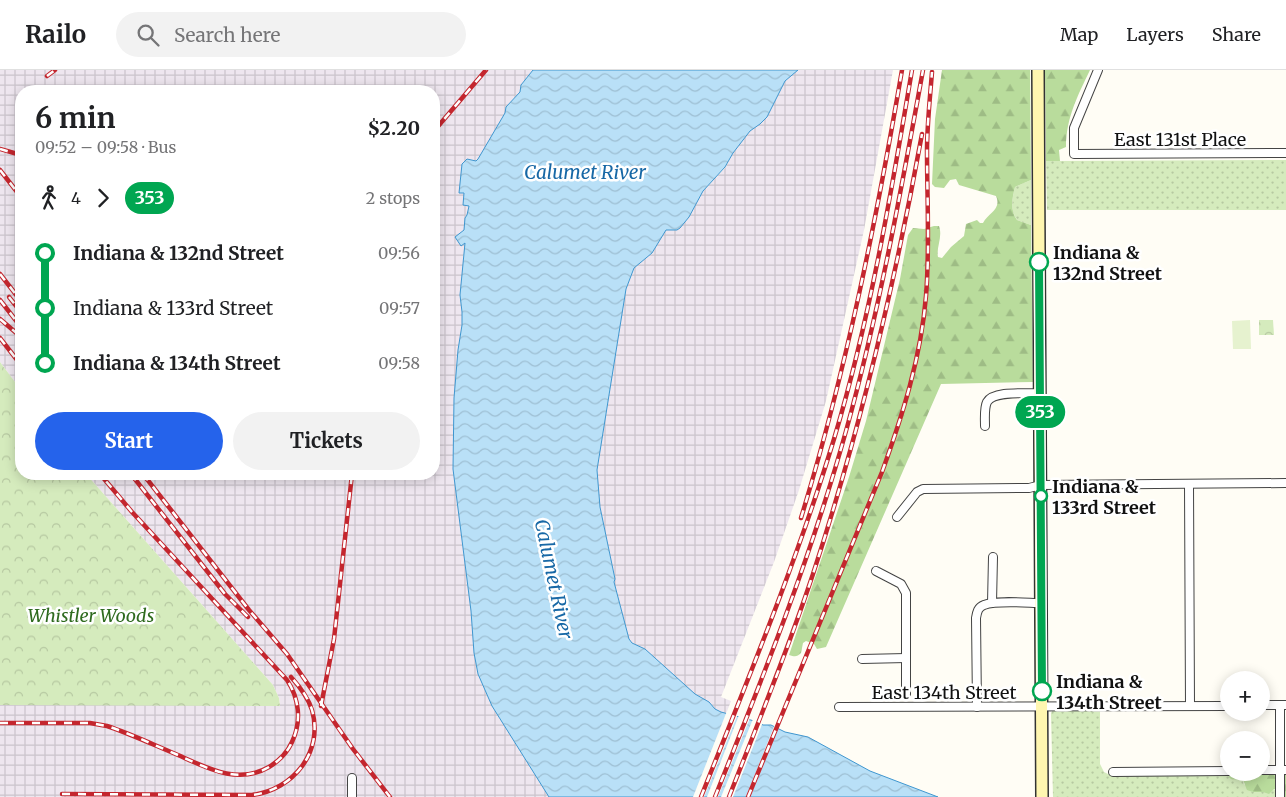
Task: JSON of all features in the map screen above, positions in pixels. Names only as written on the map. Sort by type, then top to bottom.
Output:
[{"type":"main road","points":[[1038,70],[1042,797]]},
{"type":"street","name":"East 131st Place","points":[[1098,70],[1074,128],[1074,154],[1286,153]]},
{"type":"street","points":[[985,426],[986,406],[993,396],[999,394],[1040,394]]},
{"type":"street","points":[[897,517],[917,492],[923,489],[1029,488],[1041,485],[1286,483]]},
{"type":"street","points":[[1189,484],[1190,706]]},
{"type":"street","points":[[992,603],[993,557]]},
{"type":"street","points":[[876,571],[901,584],[906,593],[906,694]]},
{"type":"street","points":[[977,707],[976,618],[980,607],[992,603],[1042,603]]},
{"type":"street","points":[[862,659],[906,658]]},
{"type":"street","points":[[1270,705],[1283,705],[1283,770],[1280,797]]},
{"type":"street","name":"East 134th Street","points":[[839,707],[1220,706]]},
{"type":"street","points":[[1270,770],[1283,770]]},
{"type":"street","points":[[1113,772],[1220,771]]},
{"type":"street","points":[[352,778],[352,797]]},
{"type":"shaded area","points":[[0,70],[533,70],[521,85],[520,92],[506,107],[505,113],[459,193],[464,193],[469,206],[465,218],[466,251],[463,256],[464,269],[460,295],[462,325],[454,398],[453,469],[478,674],[492,706],[549,797],[0,797],[0,705],[280,705],[273,685],[91,480],[440,480],[440,85],[15,85],[15,382],[0,362]]},
{"type":"shaded area","points":[[798,70],[893,70],[864,230],[826,401],[799,490],[774,562],[721,697],[731,701],[726,714],[715,709],[709,702],[695,694],[645,649],[632,643],[629,639],[614,582],[615,579],[600,507],[597,470],[626,289],[634,268],[652,253],[666,230],[677,230],[689,217],[703,191],[725,168],[733,153],[750,131],[767,117],[785,81]]},
{"type":"green space","points":[[942,70],[1030,70],[1031,180],[1015,187],[1012,204],[1013,213],[1017,220],[1031,225],[1033,382],[941,384],[826,647],[817,649],[814,644],[806,641],[803,643],[801,653],[797,656],[791,656],[789,655],[866,421],[900,279],[908,235],[913,228],[924,229],[939,226],[938,257],[942,258],[964,236],[966,224],[977,220],[983,223],[997,205],[996,196],[959,185],[956,179],[950,180],[944,188],[935,187],[932,184],[935,119]]},
{"type":"green space","points":[[1045,70],[1090,70],[1070,116],[1066,147],[1059,150],[1060,161],[1046,161]]},
{"type":"green space","points":[[1286,160],[1286,210],[1047,210],[1046,161]]},
{"type":"green space","points":[[1031,180],[1031,225],[1017,220],[1012,204],[1015,187]]},
{"type":"green space","points":[[1250,320],[1251,349],[1233,349],[1232,321]]},
{"type":"green space","points":[[1259,320],[1273,320],[1274,335],[1259,335]]},
{"type":"green space","name":"Whistler Woods","points":[[0,362],[15,382],[15,480],[91,480],[273,685],[279,698],[280,706],[0,705]]},
{"type":"green space","points":[[1100,709],[1100,764],[1104,772],[1108,774],[1220,773],[1220,781],[1243,781],[1253,792],[1277,789],[1279,797],[1053,797],[1051,713],[1053,710]]},
{"type":"green space","points":[[1270,772],[1286,772],[1286,797],[1279,797],[1277,789],[1274,789],[1269,794],[1247,790],[1243,781],[1270,781]]},
{"type":"water","name":"Calumet River","points":[[533,70],[798,70],[785,81],[767,117],[750,131],[725,167],[703,191],[689,217],[680,228],[677,230],[666,230],[652,253],[634,268],[626,289],[597,470],[600,507],[615,579],[614,582],[629,639],[632,643],[645,649],[695,694],[709,702],[715,709],[763,725],[771,725],[785,732],[808,737],[870,771],[938,797],[549,797],[492,706],[478,674],[474,653],[471,611],[453,469],[454,398],[462,325],[460,295],[465,243],[461,246],[455,237],[464,230],[469,206],[463,205],[464,193],[459,193],[462,164],[467,159],[476,161],[478,159],[505,113],[506,107],[520,92],[521,85]]},
{"type":"pier","points":[[727,711],[738,714],[704,797],[693,797]]},
{"type":"pier","points":[[739,715],[750,718],[718,797],[707,797]]},
{"type":"pier","points":[[753,719],[763,722],[733,797],[721,797]]},
{"type":"pier","points":[[775,724],[779,726],[750,797],[746,797]]},
{"type":"railway","points":[[47,76],[55,70]]},
{"type":"railway","points":[[440,124],[486,70]]},
{"type":"railway","points":[[801,518],[832,407],[859,296],[902,70]]},
{"type":"railway","points":[[701,797],[788,575],[834,439],[869,302],[888,210],[912,70]]},
{"type":"railway","points":[[715,797],[802,571],[846,431],[879,296],[923,70]]},
{"type":"railway","points":[[748,797],[882,472],[910,385],[924,319],[926,296],[928,241],[927,141],[932,72]]},
{"type":"railway","points":[[729,797],[803,602],[830,520],[875,356],[922,134]]},
{"type":"railway","points":[[0,149],[15,153]]},
{"type":"railway","points":[[0,170],[15,189]]},
{"type":"railway","points":[[0,274],[15,293]]},
{"type":"railway","points":[[9,297],[15,304]]},
{"type":"railway","points":[[0,300],[15,319]]},
{"type":"railway","points":[[0,319],[15,332]]},
{"type":"railway","points":[[0,338],[15,357]]},
{"type":"railway","points":[[0,723],[90,723],[107,726],[200,765],[234,775],[246,775],[269,767],[288,750],[292,742],[297,726],[298,710],[294,694],[287,680],[132,512],[105,480]]},
{"type":"railway","points":[[136,480],[225,594],[248,617]]},
{"type":"railway","points":[[148,480],[249,610],[287,654],[353,749],[390,797]]},
{"type":"railway","points":[[321,706],[334,639],[351,480]]},
{"type":"railway","points":[[62,794],[252,795],[267,792],[280,786],[302,766],[309,754],[315,726],[308,701],[291,677]]},
{"type":"bus line","name":"353","points":[[1039,262],[1042,691]]},
{"type":"place","name":"Indiana & 132nd Street","points":[[1039,262]]},
{"type":"place","name":"Indiana & 133rd Street","points":[[1041,496]]},
{"type":"place","name":"Indiana & 134th Street","points":[[1042,691]]}]
